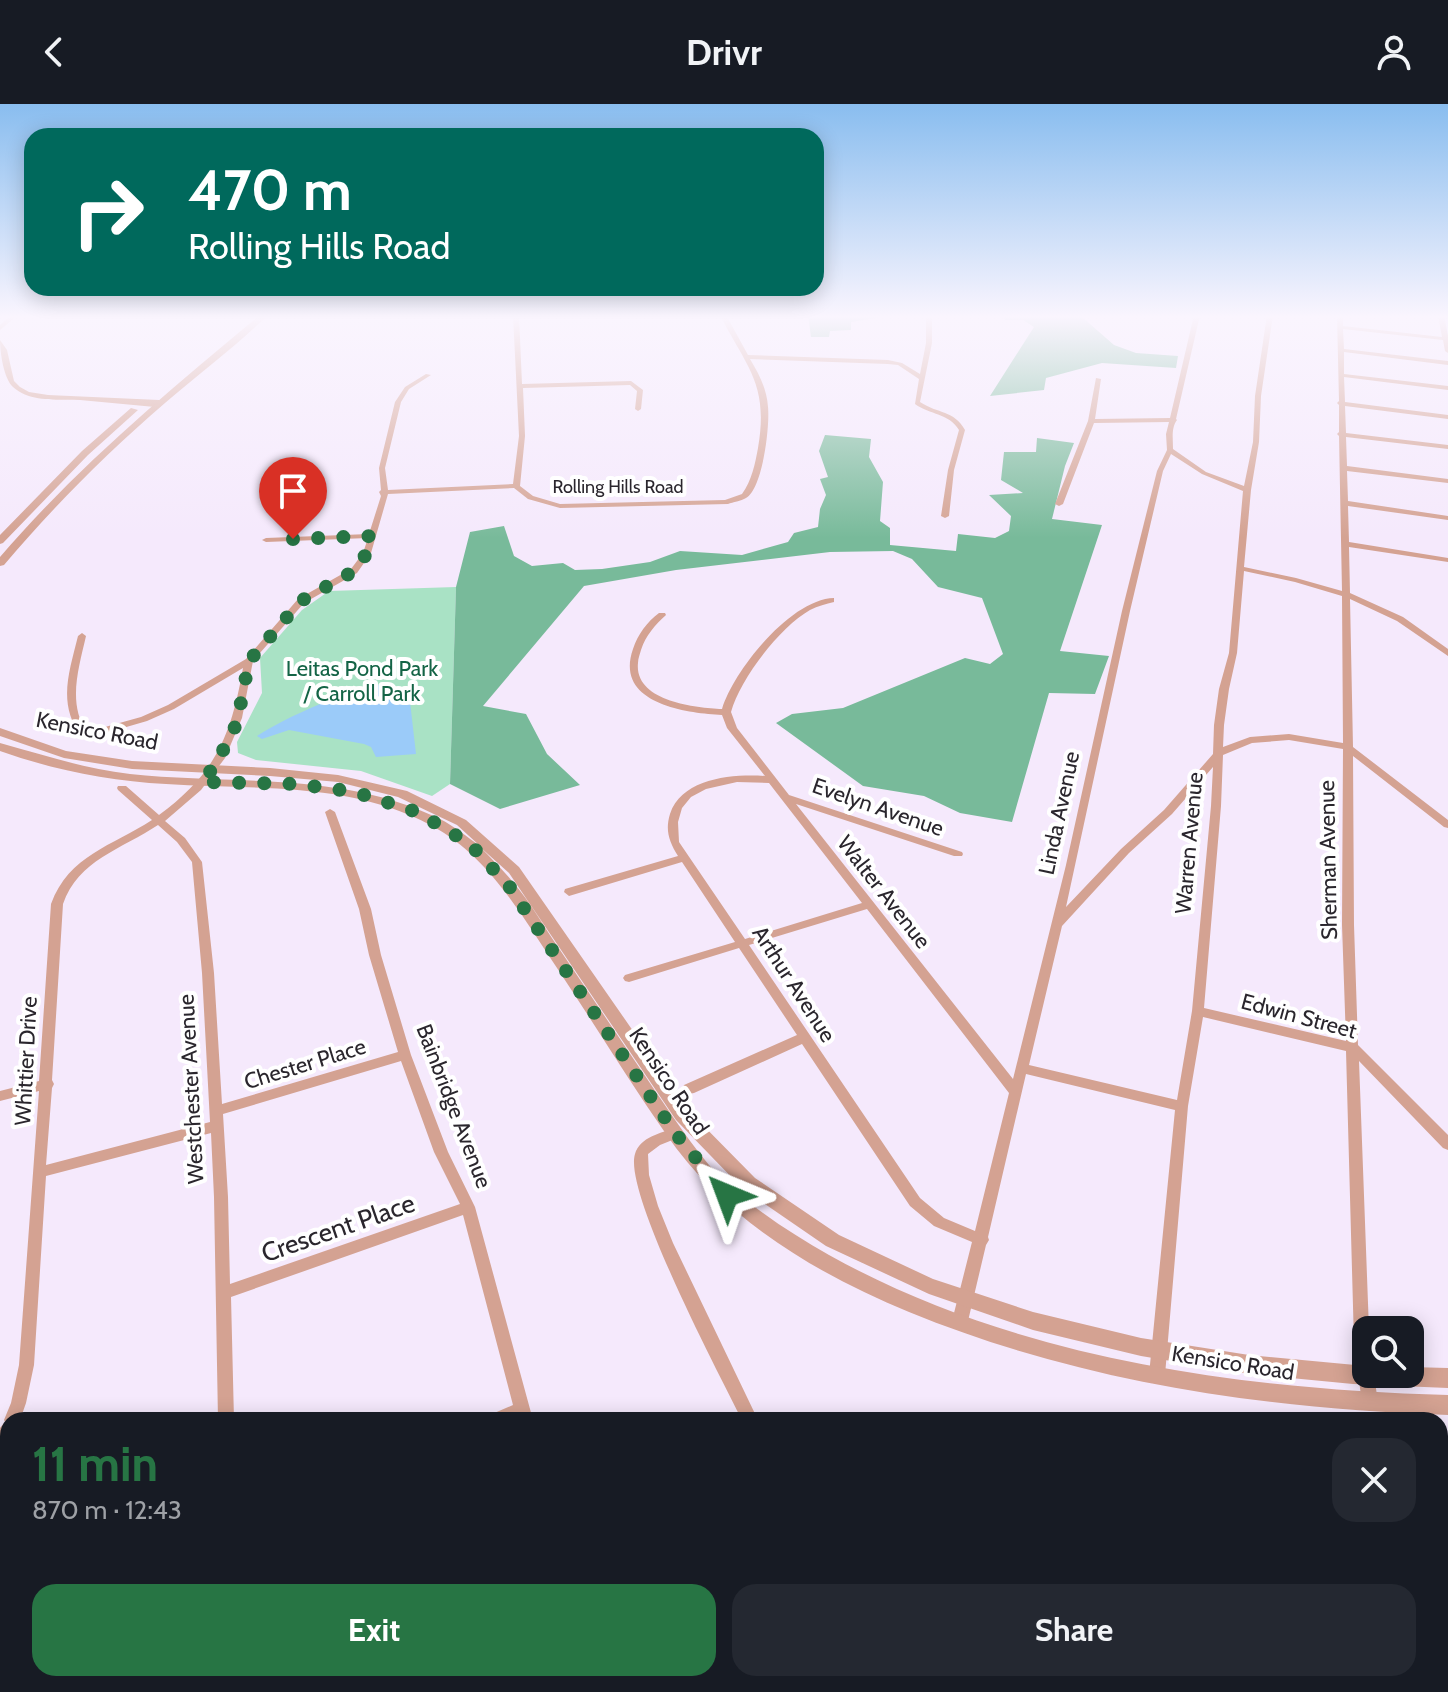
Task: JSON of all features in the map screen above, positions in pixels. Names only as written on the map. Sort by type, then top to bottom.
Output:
[{"type":"street","points":[[19,389],[31,395],[157,404]]},
{"type":"street","points":[[0,541],[85,453],[161,389]]},
{"type":"street","points":[[0,563],[29,527],[84,470],[175,389]]},
{"type":"street","points":[[82,636],[71,697],[74,714],[85,736],[131,724],[171,707],[249,661],[301,601],[354,571],[367,553],[385,496],[382,468],[398,402],[406,389]]},
{"type":"street","points":[[516,486],[521,457],[520,389]]},
{"type":"street","points":[[638,409],[639,389]]},
{"type":"street","name":"Rolling Hills Road","points":[[383,492],[516,486],[536,500],[560,506],[725,502],[745,496],[750,490],[760,456],[767,411],[763,389]]},
{"type":"street","points":[[920,389],[918,405],[952,416],[962,430],[951,470],[945,516]]},
{"type":"street","points":[[1059,504],[1091,421],[1096,389]]},
{"type":"street","name":"Linda Avenue","points":[[960,1321],[982,1240],[1126,611],[1160,471],[1170,450],[1169,434],[1181,389]]},
{"type":"street","name":"Warren Avenue","points":[[1157,1375],[1182,1106],[1198,1011],[1220,752],[1219,725],[1233,653],[1259,389]]},
{"type":"street","name":"Sherman Avenue","points":[[1340,389],[1348,925],[1363,1316]]},
{"type":"street","points":[[1340,403],[1448,417]]},
{"type":"street","points":[[1091,421],[1174,420]]},
{"type":"street","points":[[1340,434],[1448,447]]},
{"type":"street","points":[[1170,450],[1204,473],[1247,490]]},
{"type":"street","points":[[1343,468],[1448,481]]},
{"type":"street","points":[[1343,503],[1448,518]]},
{"type":"street","points":[[266,540],[372,536]]},
{"type":"street","points":[[1345,544],[1448,560]]},
{"type":"street","points":[[1239,568],[1345,592],[1401,619],[1448,653]]},
{"type":"street","points":[[662,615],[650,623],[633,655],[631,667],[635,679],[642,688],[667,703],[696,711],[726,712],[727,699],[735,684],[790,623],[802,611],[831,600]]},
{"type":"street","points":[[207,777],[240,714],[249,661]]},
{"type":"street","name":"Walter Avenue","points":[[726,712],[732,728],[1016,1093]]},
{"type":"street","name":"Kensico Road","points":[[0,732],[30,744],[89,759],[207,777],[301,773],[369,783],[420,800],[466,824],[514,870],[682,1115],[731,1170],[769,1201],[825,1238],[883,1266],[966,1298],[1075,1331],[1159,1351],[1262,1367],[1352,1375]]},
{"type":"street","points":[[1055,925],[1125,851],[1168,812],[1220,752],[1264,737],[1289,737],[1347,747],[1448,825]]},
{"type":"street","name":"Kensico Road","points":[[0,747],[85,771],[207,777],[355,792],[407,808],[462,838],[491,864],[509,886],[675,1133],[727,1195],[794,1246],[857,1280],[960,1321],[1058,1351],[1157,1375],[1277,1395],[1370,1403],[1448,1405]]},
{"type":"street","name":"Whittier Drive","points":[[16,1412],[21,1403],[48,1084],[60,888],[84,865],[158,820],[207,777]]},
{"type":"street","name":"Arthur Avenue","points":[[772,780],[715,782],[687,795],[675,812],[670,827],[674,842],[915,1202],[939,1222],[982,1240]]},
{"type":"street","name":"Westchester Avenue","points":[[122,788],[181,840],[197,862],[208,973],[216,1119],[226,1412]]},
{"type":"street","name":"Evelyn Avenue","points":[[786,797],[958,854]]},
{"type":"street","name":"Bainbridge Avenue","points":[[330,812],[363,899],[375,955],[405,1055],[441,1152],[468,1207],[522,1412]]},
{"type":"street","points":[[569,892],[683,858]]},
{"type":"street","points":[[629,978],[868,905]]},
{"type":"street","name":"Edwin Street","points":[[1198,1011],[1354,1048],[1448,1144]]},
{"type":"street","points":[[689,1089],[805,1037]]},
{"type":"street","name":"Chester Place","points":[[40,1172],[216,1119],[405,1055]]},
{"type":"street","points":[[1021,1068],[1182,1106]]},
{"type":"street","points":[[0,1096],[48,1084]]},
{"type":"street","points":[[675,1133],[645,1147],[640,1159],[642,1178],[655,1218],[746,1412]]},
{"type":"street","name":"Crescent Place","points":[[224,1293],[468,1207]]},
{"type":"street","name":"Kensico Road","points":[[1424,1377],[1448,1378]]},
{"type":"street","name":"Sherman Avenue","points":[[1367,1388],[1370,1403]]},
{"type":"green space","points":[[994,389],[1044,389],[1044,390],[990,396]]},
{"type":"green space","points":[[825,435],[871,439],[869,457],[883,482],[880,521],[890,528],[890,545],[956,551],[958,534],[995,538],[1009,531],[1011,516],[989,495],[1023,493],[1001,480],[1004,452],[1036,452],[1037,438],[1074,443],[1052,519],[1102,525],[1060,651],[1109,656],[1095,694],[1049,693],[1012,822],[960,813],[924,796],[863,786],[776,723],[792,714],[843,708],[965,658],[990,664],[1003,654],[982,598],[938,587],[912,559],[893,551],[830,552],[676,570],[584,586],[483,706],[526,714],[547,754],[580,785],[500,809],[450,784],[456,587],[470,532],[504,526],[514,556],[532,566],[563,563],[575,570],[650,562],[680,551],[742,555],[788,542],[794,533],[818,527],[820,509],[826,495],[820,479],[828,477],[819,451]]},
{"type":"green space","name":"Leitas Pond Park / Carroll Park","points":[[456,587],[450,784],[432,796],[361,771],[256,760],[238,753],[237,742],[262,693],[260,658],[302,610],[329,591]]},
{"type":"water","points":[[387,684],[409,693],[416,754],[376,757],[371,747],[364,744],[289,730],[262,739],[257,736],[320,704],[357,690]]},
{"type":"route","points":[[293,539],[372,536],[359,566],[329,587],[301,601],[249,661],[237,723],[216,764],[202,782],[297,784],[355,792],[417,812],[470,844],[509,886],[675,1133],[727,1195]]}]
